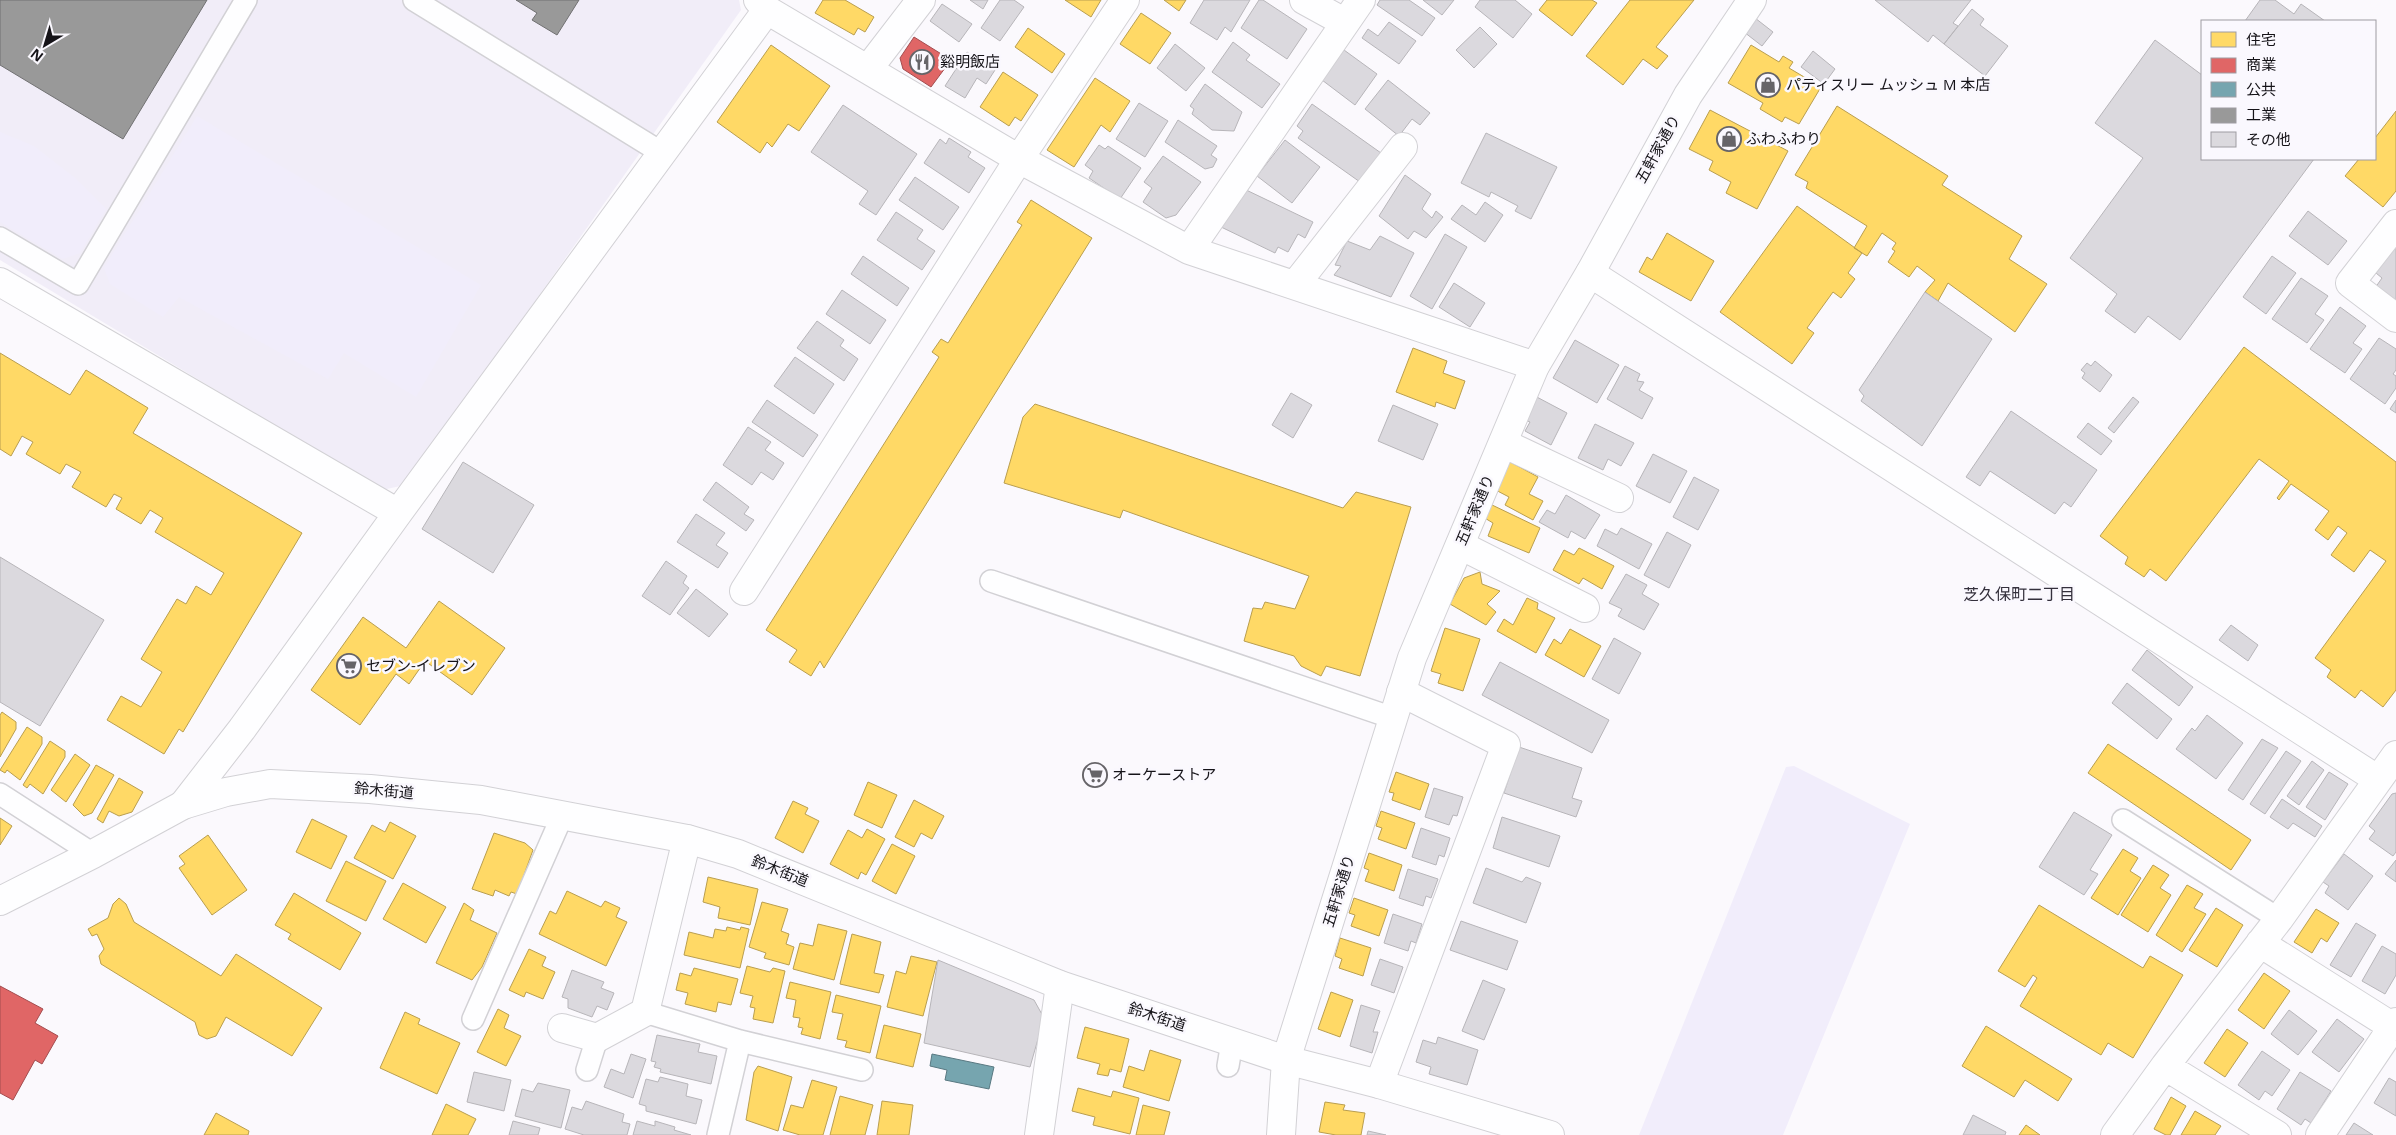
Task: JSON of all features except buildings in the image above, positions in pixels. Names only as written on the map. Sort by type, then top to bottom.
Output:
[{"type":"street","points":[[868,69],[921,0]]},
{"type":"street","points":[[744,591],[1019,159],[1125,0]]},
{"type":"street","points":[[1304,0],[1344,22]]},
{"type":"street","points":[[1189,250],[1344,22],[1361,0]]},
{"type":"street","name":"五軒家通り","points":[[1281,1135],[1286,1060],[1412,658],[1535,366],[1590,273],[1688,95],[1752,0]]},
{"type":"street","points":[[183,805],[242,729],[662,153],[763,5],[1019,159],[1189,250],[1535,366]]},
{"type":"street","points":[[1295,285],[1403,147]]},
{"type":"street","points":[[2396,224],[2350,283],[2396,318]]},
{"type":"street","points":[[1590,273],[2377,779]]},
{"type":"street","points":[[0,282],[398,513]]},
{"type":"street","points":[[1503,443],[1619,498]]},
{"type":"street","points":[[1460,545],[1585,608]]},
{"type":"street","points":[[1379,1084],[1506,745],[1401,692]]},
{"type":"street","points":[[2115,1135],[2165,1066],[2279,919],[2377,779],[2396,756]]},
{"type":"street","name":"鈴木街道","points":[[0,901],[93,854],[183,805],[226,792],[270,784],[370,789],[472,799],[563,814],[687,839],[753,860],[1230,1054],[1286,1060],[1379,1084],[1545,1134]]},
{"type":"street","points":[[562,1028],[597,1038],[645,1012],[687,839]]},
{"type":"street","points":[[2260,943],[2395,1025],[2320,1135]]},
{"type":"street","points":[[1039,1135],[1060,985]]},
{"type":"street","points":[[2165,1066],[2276,1135]]},
{"type":"lane","points":[[0,238],[78,284],[246,0]]},
{"type":"lane","points":[[414,0],[662,153]]},
{"type":"lane","points":[[991,581],[1393,718]]},
{"type":"lane","points":[[0,794],[93,854]]},
{"type":"lane","points":[[473,1020],[563,814]]},
{"type":"lane","points":[[2123,820],[2279,919]]},
{"type":"lane","points":[[645,1012],[740,1041],[862,1070]]},
{"type":"lane","points":[[587,1070],[597,1038]]},
{"type":"lane","points":[[718,1135],[740,1041]]},
{"type":"shaded area","points":[[0,0],[739,0],[741,10],[405,485],[382,490],[0,260]]},
{"type":"shaded area","points":[[197,116],[481,285],[416,397],[344,353],[328,379],[179,297],[163,317],[110,284],[104,268]]},
{"type":"shaded area","points":[[0,132],[34,146],[75,178],[106,209],[80,253],[63,259],[0,222]]},
{"type":"shaded area","points":[[1794,766],[1910,824],[1783,1135],[1639,1135],[1786,767]]},
{"type":"place","name":"谿明飯店","points":[[922,62]]},
{"type":"place","name":"パティスリー ムッシュ M 本店","points":[[1768,85]]},
{"type":"place","name":"ふわふわり","points":[[1729,139]]},
{"type":"place","name":"セブン-イレブン","points":[[349,666]]},
{"type":"place","name":"オーケーストア","points":[[1095,775]]},
{"type":"district","name":"芝久保町二丁目","points":[[2019,594]]}]
